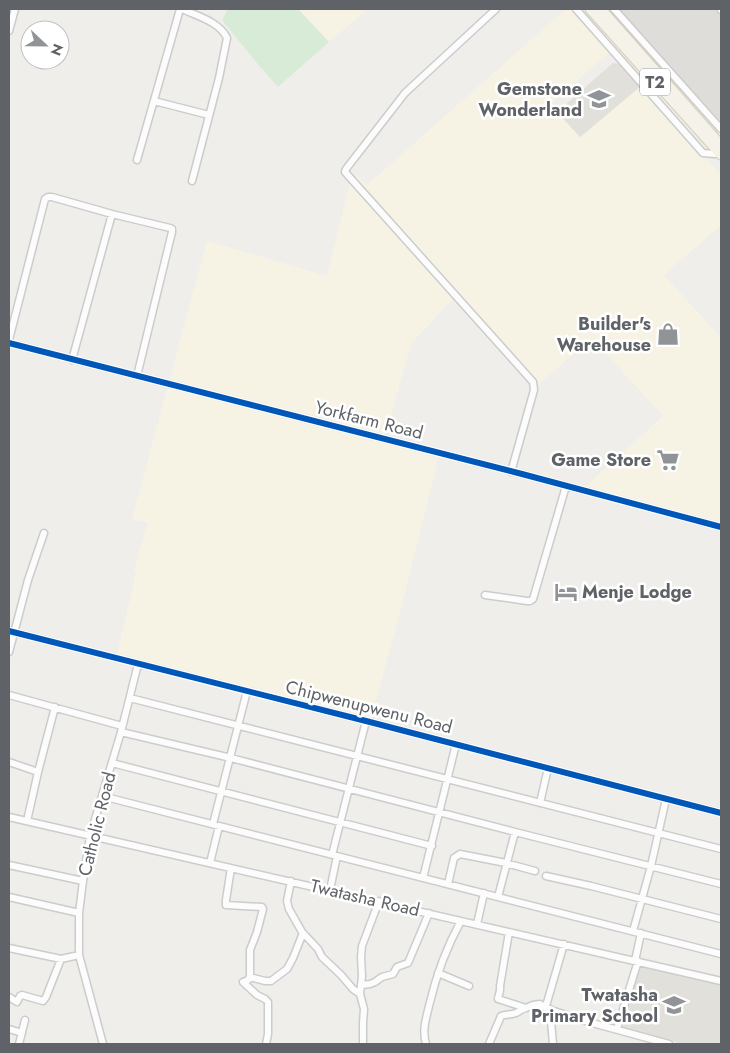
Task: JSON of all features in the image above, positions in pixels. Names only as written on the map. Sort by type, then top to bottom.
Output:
[{"type":"main road","name":"T2","points":[[590,9],[721,145]]},
{"type":"main road","name":"T2","points":[[604,12],[654,70],[671,94],[681,116],[719,157]]},
{"type":"main road","name":"T2","points":[[671,94],[695,108],[721,140]]},
{"type":"street","points":[[9,31],[15,9]]},
{"type":"street","points":[[137,160],[181,9],[212,23],[223,30],[227,38],[192,181]]},
{"type":"street","points":[[496,9],[405,93],[363,145],[345,172],[533,382],[534,390],[511,472]]},
{"type":"street","points":[[576,9],[703,153],[719,157]]},
{"type":"street","points":[[604,12],[615,10],[720,128]]},
{"type":"street","points":[[654,70],[667,69]]},
{"type":"street","points":[[154,101],[209,115]]},
{"type":"street","points":[[9,340],[45,199],[48,197],[170,228],[172,232],[137,376]]},
{"type":"street","points":[[72,360],[112,214]]},
{"type":"street","name":"Yorkfarm Road","points":[[9,344],[721,527]]},
{"type":"street","points":[[485,595],[527,602],[533,599],[566,486]]},
{"type":"street","points":[[9,652],[11,631],[44,533]]},
{"type":"street","name":"Chipwenupwenu Road","points":[[11,631],[721,813]]},
{"type":"street","name":"Catholic Road","points":[[103,1044],[79,955],[79,913],[90,836],[122,729],[138,664]]},
{"type":"street","points":[[210,863],[222,791],[247,691]]},
{"type":"street","points":[[9,695],[55,707],[122,729],[231,758],[721,884]]},
{"type":"street","points":[[130,698],[721,849]]},
{"type":"street","points":[[27,822],[55,707]]},
{"type":"street","points":[[330,890],[341,822],[366,721]]},
{"type":"street","points":[[424,878],[456,744]]},
{"type":"street","points":[[9,762],[38,772]]},
{"type":"street","points":[[112,763],[432,846]]},
{"type":"street","points":[[540,803],[548,768]]},
{"type":"street","points":[[102,796],[721,954]]},
{"type":"street","points":[[633,931],[651,866],[666,799]]},
{"type":"street","name":"Twatasha Road","points":[[9,816],[27,822],[380,901],[721,981]]},
{"type":"street","points":[[498,897],[514,832]]},
{"type":"street","points":[[448,884],[454,858],[458,854],[536,871]]},
{"type":"street","points":[[9,865],[82,882]]},
{"type":"street","points":[[232,868],[226,905],[262,907],[263,909],[250,950],[250,977],[243,982],[268,1002],[268,1034],[266,1044]]},
{"type":"street","points":[[546,876],[721,919]]},
{"type":"street","points":[[290,881],[287,901],[303,933],[318,949],[322,957],[360,994]]},
{"type":"street","points":[[477,924],[484,893]]},
{"type":"street","points":[[9,897],[79,913]]},
{"type":"street","points":[[363,1044],[362,1023],[364,1009],[360,994],[362,985],[362,946],[380,901]]},
{"type":"street","points":[[362,985],[370,984],[378,978],[393,974],[397,967],[408,963],[429,913]]},
{"type":"street","points":[[426,1044],[424,1026],[438,972],[461,921]]},
{"type":"street","points":[[509,932],[500,986],[501,991],[498,998],[526,1008]]},
{"type":"street","points":[[250,977],[271,981],[287,969],[303,933]]},
{"type":"street","points":[[617,1029],[636,961],[641,933]]},
{"type":"street","points":[[553,1044],[548,1008],[564,944]]},
{"type":"street","points":[[9,948],[61,959],[79,955]]},
{"type":"street","points":[[9,997],[18,1002],[22,995],[43,1001],[46,998],[61,959]]},
{"type":"street","points":[[438,972],[469,986]]},
{"type":"street","points":[[489,1044],[501,1016],[515,1013],[536,1004],[591,1023],[669,1044]]},
{"type":"street","points":[[19,1044],[25,1020]]},
{"type":"street","points":[[9,1029],[22,1033]]},
{"type":"shaded area","points":[[298,9],[368,9],[329,42]]},
{"type":"shaded area","points":[[566,9],[570,9],[610,52],[550,104],[581,137],[641,86],[721,175],[721,225],[664,275],[721,338],[721,523],[586,486],[663,416],[592,338],[539,384],[457,294],[411,344],[384,440],[439,454],[371,720],[303,700],[232,684],[117,654],[136,574],[134,570],[148,523],[132,519],[207,241],[327,276],[350,182],[357,176],[367,185]]},
{"type":"shaded area","points":[[618,9],[721,9],[721,122],[639,33]]},
{"type":"shaded area","name":"Gemstone Wonderland","points":[[613,63],[621,64],[641,86],[580,137],[557,112]]},
{"type":"shaded area","name":"Twatasha Primary School","points":[[639,963],[721,983],[721,1044],[682,1044],[622,1027]]},
{"type":"green space","points":[[228,9],[298,9],[329,42],[278,87],[222,20]]},
{"type":"cycle path","points":[[9,343],[522,474],[721,527]]},
{"type":"cycle path","points":[[9,631],[721,813]]},
{"type":"place","name":"Gemstone Wonderland","points":[[599,99]]},
{"type":"place","name":"Builder's Warehouse","points":[[668,334]]},
{"type":"place","name":"Game Store","points":[[668,460]]},
{"type":"place","name":"Menje Lodge","points":[[566,592]]},
{"type":"place","name":"Twatasha Primary School","points":[[674,1005]]}]
